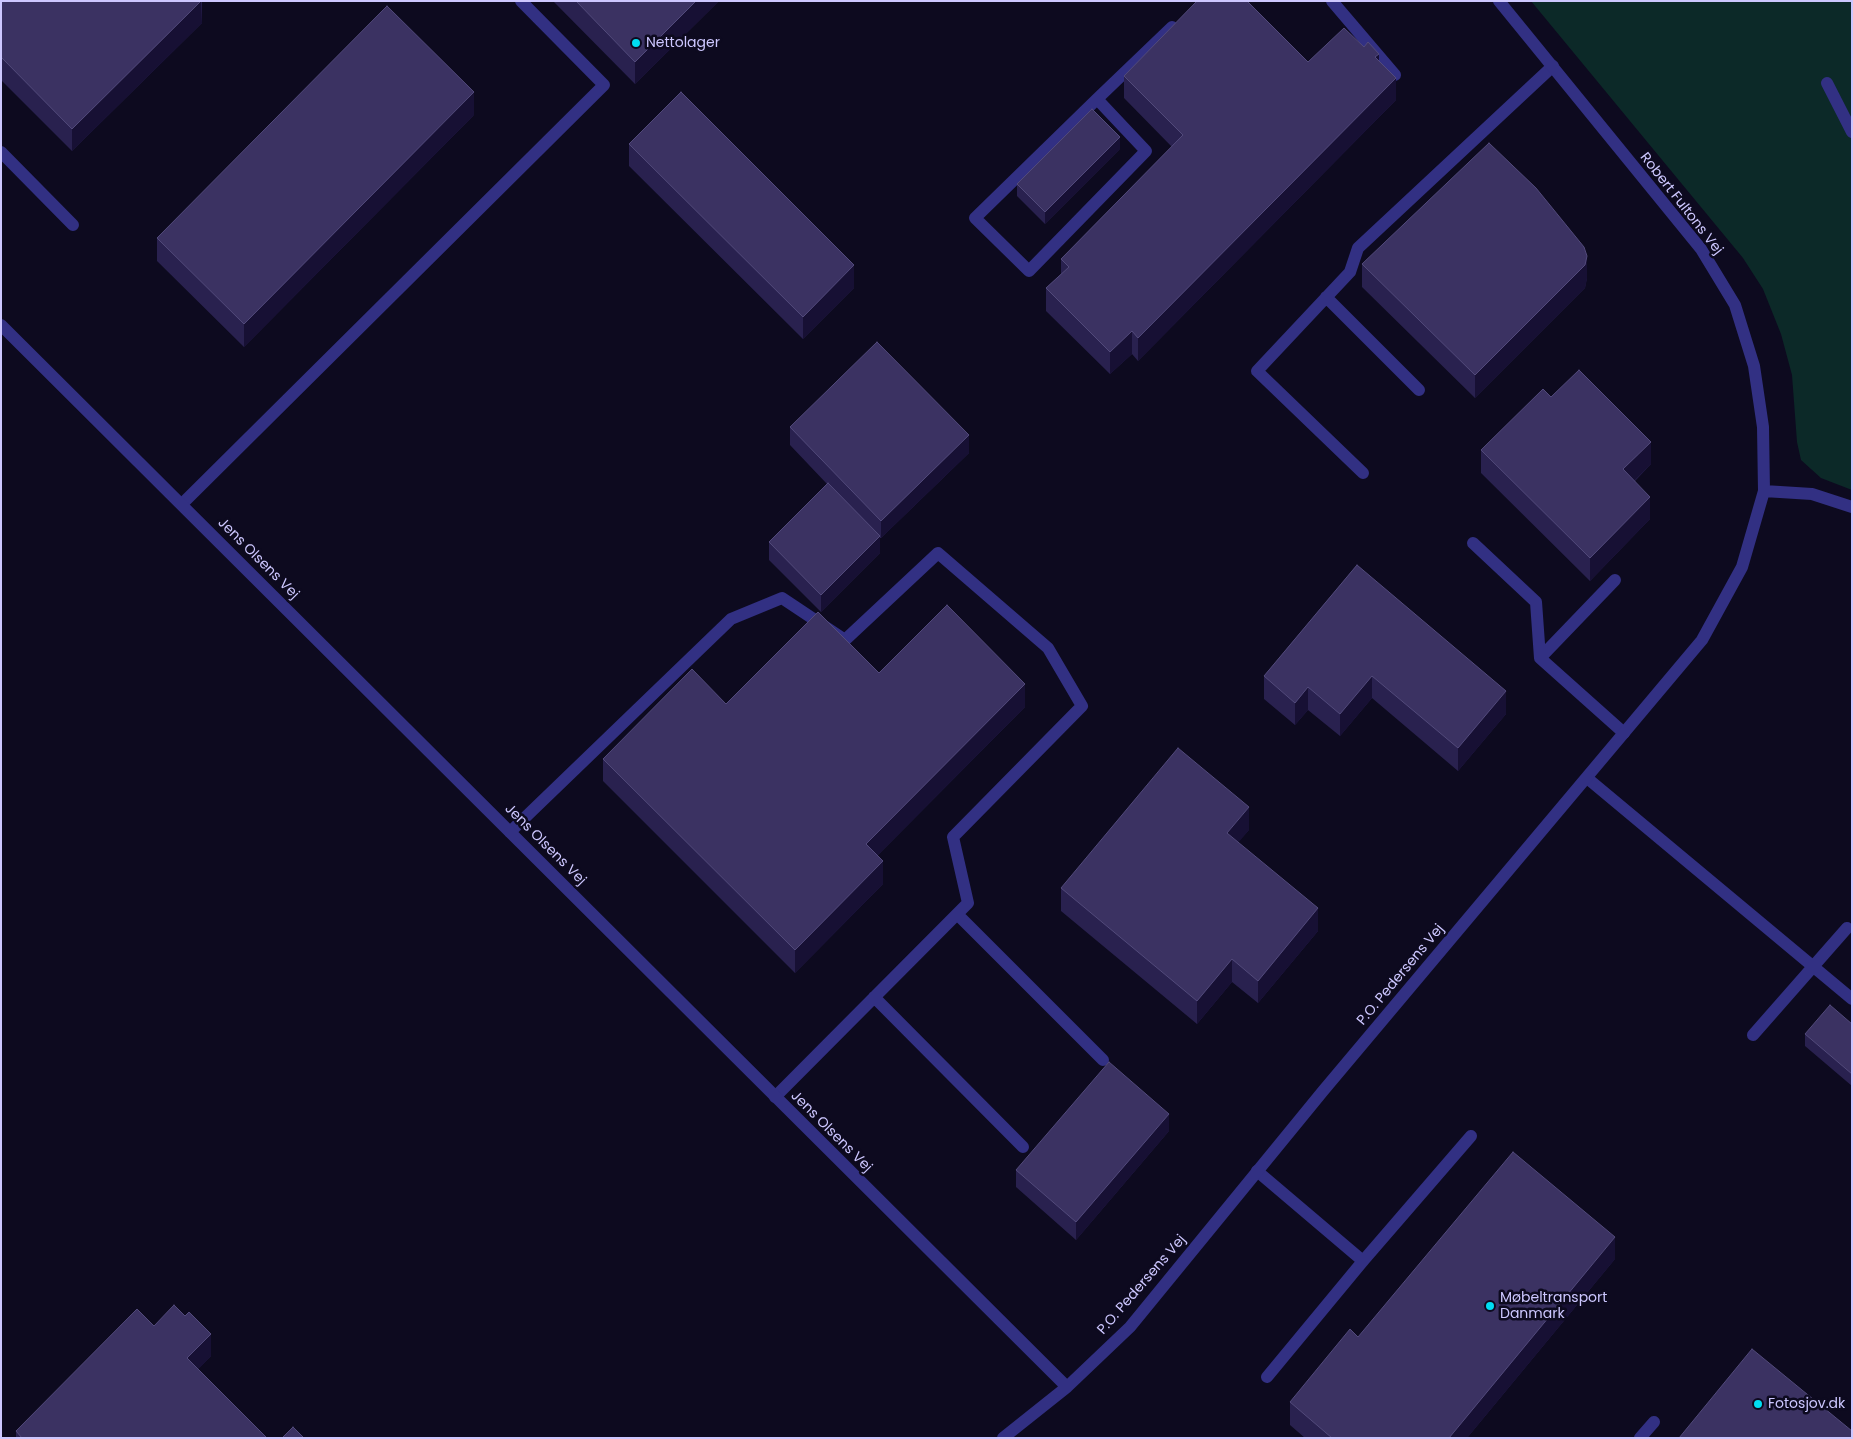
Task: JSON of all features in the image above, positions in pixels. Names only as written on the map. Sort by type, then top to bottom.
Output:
[{"type":"street","points":[[182,504],[604,86],[520,1]]},
{"type":"street","points":[[1332,1],[1395,75]]},
{"type":"street","name":"Robert Fultons Vej","points":[[1499,1],[1701,249],[1735,305],[1754,366],[1762,427],[1764,490]]},
{"type":"street","points":[[1097,99],[1146,151],[1029,271],[975,218],[1097,99],[1179,21]]},
{"type":"street","points":[[1362,473],[1257,371],[1350,272],[1358,248],[1553,66]]},
{"type":"street","points":[[1827,83],[1852,132]]},
{"type":"street","points":[[1,152],[74,225]]},
{"type":"street","points":[[1326,297],[1419,390]]},
{"type":"street","name":"Jens Olsens Vej","points":[[1,325],[1066,1388]]},
{"type":"street","points":[[1764,490],[1812,494],[1852,507]]},
{"type":"street","name":"P.O. Pedersens Vej","points":[[1003,1438],[1066,1388],[1130,1327],[1257,1171],[1702,640],[1742,567],[1764,490]]},
{"type":"street","points":[[1473,543],[1536,602],[1540,658],[1624,733]]},
{"type":"street","points":[[510,832],[731,619],[782,598],[845,640],[938,552],[1048,648],[1082,706],[953,837],[968,903],[775,1097]]},
{"type":"street","points":[[1540,658],[1615,580]]},
{"type":"street","points":[[1587,778],[1852,999]]},
{"type":"street","points":[[957,914],[1103,1060]]},
{"type":"street","points":[[1754,1035],[1847,928]]},
{"type":"street","points":[[874,997],[1023,1147]]},
{"type":"street","points":[[1267,1376],[1471,1136]]},
{"type":"street","points":[[1257,1171],[1363,1261]]},
{"type":"street","points":[[1640,1438],[1654,1422]]},
{"type":"green space","points":[[1531,1],[1852,1],[1852,490],[1821,478],[1801,460],[1797,442],[1792,375],[1781,334],[1763,289],[1743,258]]},
{"type":"building","points":[[1,1],[201,1],[72,129],[1,57]]},
{"type":"building","points":[[576,1],[696,1],[635,62]]},
{"type":"building","points":[[1197,1],[1247,1],[1308,62],[1344,28],[1364,47],[1368,42],[1379,54],[1375,57],[1396,78],[1138,338],[1132,331],[1110,352],[1046,288],[1069,267],[1061,259],[1183,135],[1124,76]]},
{"type":"building","points":[[387,6],[474,92],[244,324],[157,238]]},
{"type":"building","points":[[681,92],[854,265],[803,317],[629,144]]},
{"type":"building","points":[[1092,109],[1120,137],[1045,212],[1017,184]]},
{"type":"building","points":[[1489,143],[1536,188],[1584,247],[1587,256],[1585,265],[1475,375],[1362,264]]},
{"type":"building","points":[[877,342],[969,435],[881,521],[790,427]]},
{"type":"building","points":[[1579,370],[1651,442],[1623,469],[1650,497],[1590,558],[1481,450],[1543,389],[1551,397]]},
{"type":"building","points":[[828,483],[880,536],[821,595],[769,542]]},
{"type":"building","points":[[1357,565],[1506,691],[1458,748],[1372,676],[1340,714],[1308,687],[1295,703],[1264,676]]},
{"type":"building","points":[[947,605],[1025,684],[866,844],[883,861],[795,950],[603,759],[692,669],[726,704],[818,612],[879,673]]},
{"type":"building","points":[[1178,748],[1249,807],[1227,833],[1318,908],[1258,981],[1232,959],[1197,1001],[1061,888]]},
{"type":"building","points":[[1830,1005],[1852,1024],[1852,1074],[1805,1034]]},
{"type":"building","points":[[1109,1062],[1169,1114],[1076,1222],[1016,1170]]},
{"type":"building","name":"Møbeltransport Danmark","points":[[1513,1152],[1615,1237],[1449,1438],[1332,1438],[1290,1402],[1350,1329],[1358,1337]]},
{"type":"building","points":[[174,1305],[185,1316],[189,1312],[211,1334],[187,1358],[267,1438],[22,1438],[16,1431],[137,1309],[154,1326]]},
{"type":"building","points":[[1752,1349],[1852,1431],[1852,1438],[1679,1438]]},
{"type":"building","points":[[293,1427],[304,1438],[282,1438]]},
{"type":"place","name":"Nettolager","points":[[636,43]]},
{"type":"place","name":"Møbeltransport Danmark","points":[[1490,1306]]},
{"type":"place","name":"Fotosjov.dk","points":[[1758,1404]]}]
